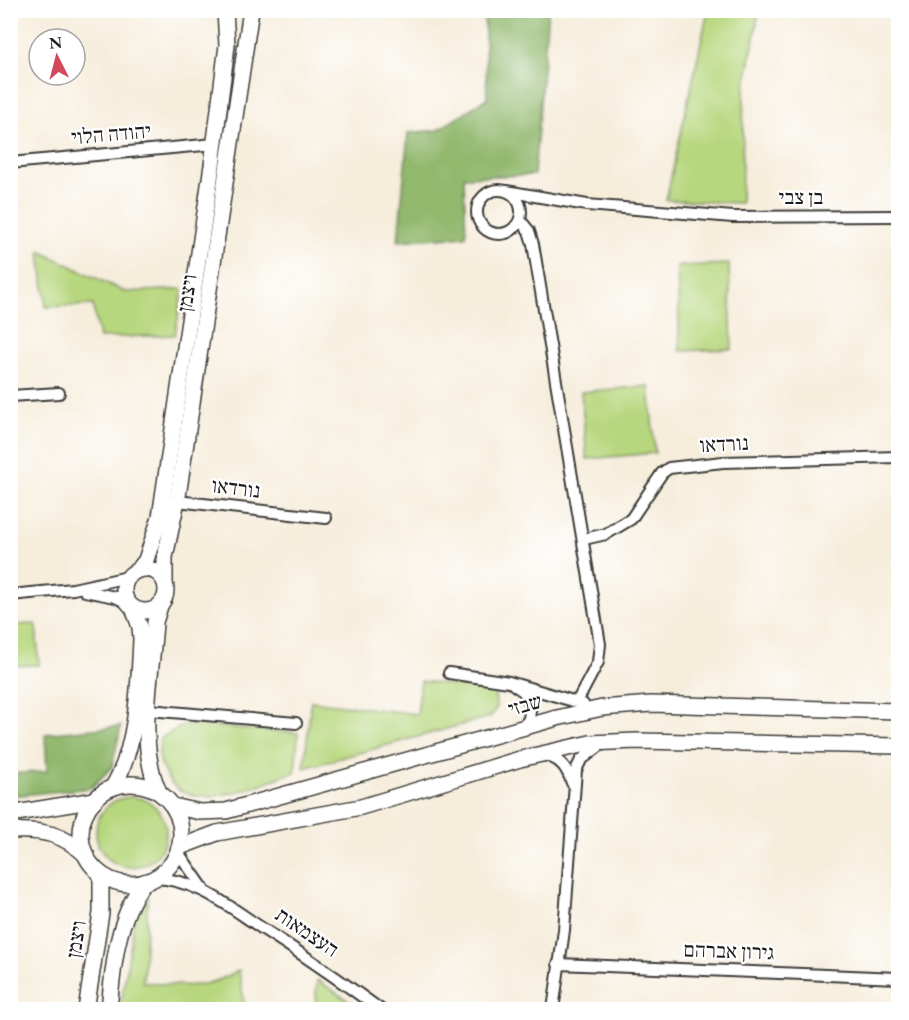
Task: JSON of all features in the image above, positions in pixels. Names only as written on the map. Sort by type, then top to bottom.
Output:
[{"type":"street","points":[[225,10],[238,14],[250,10]]},
{"type":"street","name":"ויצמן","points":[[134,573],[146,560],[160,517],[215,144],[227,45],[225,10]]},
{"type":"street","name":"ויצמן","points":[[165,581],[165,557],[177,501],[250,10]]},
{"type":"street","name":"יהודה הלוי","points":[[10,163],[215,144]]},
{"type":"street","points":[[553,199],[535,203],[521,216],[512,231],[498,235],[484,229],[479,223],[477,207],[480,200],[492,191],[506,191],[517,199],[521,216],[533,244],[600,644],[598,662],[577,702]]},
{"type":"street","name":"בן צבי","points":[[506,191],[587,204],[733,217],[898,216]]},
{"type":"street","points":[[10,396],[59,393]]},
{"type":"street","name":"נורדאו","points":[[584,539],[606,534],[619,528],[639,509],[662,473],[669,468],[898,457]]},
{"type":"street","name":"נורדאו","points":[[177,501],[326,518]]},
{"type":"street","points":[[10,595],[73,589],[152,569],[165,581],[166,594],[155,622],[147,762],[159,792],[173,806],[182,829],[179,850],[172,863],[149,880],[124,884],[101,874],[75,845],[55,834],[27,830],[10,831]]},
{"type":"street","points":[[112,788],[126,762],[135,703],[141,639],[137,616],[124,591],[134,573]]},
{"type":"street","points":[[73,589],[99,592],[149,611],[160,606]]},
{"type":"street","points":[[449,673],[509,682],[597,709]]},
{"type":"street","points":[[509,682],[523,691],[531,704],[529,719],[523,727]]},
{"type":"street","name":"שבזי","points":[[173,806],[200,812],[226,811],[523,727],[597,709],[651,704],[898,711]]},
{"type":"street","points":[[149,710],[296,723]]},
{"type":"street","points":[[179,850],[217,833],[323,816],[386,801],[538,754],[605,742],[898,746]]},
{"type":"street","points":[[553,1010],[565,919],[573,786],[576,770],[581,760],[605,742]]},
{"type":"street","points":[[538,754],[551,756],[563,764],[573,786]]},
{"type":"street","points":[[87,856],[81,839],[82,826],[86,813],[95,800],[112,788],[135,784],[159,792]]},
{"type":"street","points":[[10,814],[95,800]]},
{"type":"street","name":"העצמאות","points":[[179,850],[197,882],[207,892],[310,958],[381,1010]]},
{"type":"street","name":"ויצמן","points":[[86,1010],[101,913],[101,874]]},
{"type":"street","name":"העצמאות","points":[[149,880],[171,879],[207,892]]},
{"type":"street","name":"ויצמן","points":[[109,1010],[122,924],[130,900],[149,880]]},
{"type":"street","name":"גירון אברהם","points":[[558,964],[898,978]]},
{"type":"green space","points":[[484,11],[548,11],[534,175],[464,177],[466,236],[398,241],[408,133],[438,130],[487,98]]},
{"type":"green space","points":[[708,11],[759,11],[744,94],[741,203],[666,200]]},
{"type":"green space","points":[[40,251],[125,292],[183,289],[175,335],[99,338],[93,305],[46,307]]},
{"type":"green space","points":[[729,264],[732,349],[680,351],[677,266]]},
{"type":"green space","points":[[649,386],[655,453],[587,459],[581,392]]},
{"type":"green space","points":[[36,624],[39,665],[11,666],[11,625]]},
{"type":"green space","points":[[421,681],[495,690],[496,709],[490,717],[304,768],[311,701],[417,714]]},
{"type":"green space","points":[[185,724],[298,733],[295,772],[227,794],[192,795],[178,789],[164,772],[159,748],[161,738]]},
{"type":"green space","points":[[121,726],[112,767],[91,788],[11,796],[11,774],[47,771],[45,734]]},
{"type":"green space","points":[[131,797],[144,800],[156,807],[163,819],[166,832],[163,845],[156,857],[144,864],[131,867],[118,864],[106,857],[99,845],[96,832],[99,819],[106,807],[118,800]]},
{"type":"green space","points":[[148,896],[143,982],[204,984],[227,977],[239,970],[245,1009],[120,1009],[136,911]]},
{"type":"green space","points":[[317,980],[361,1009],[315,1009]]}]
